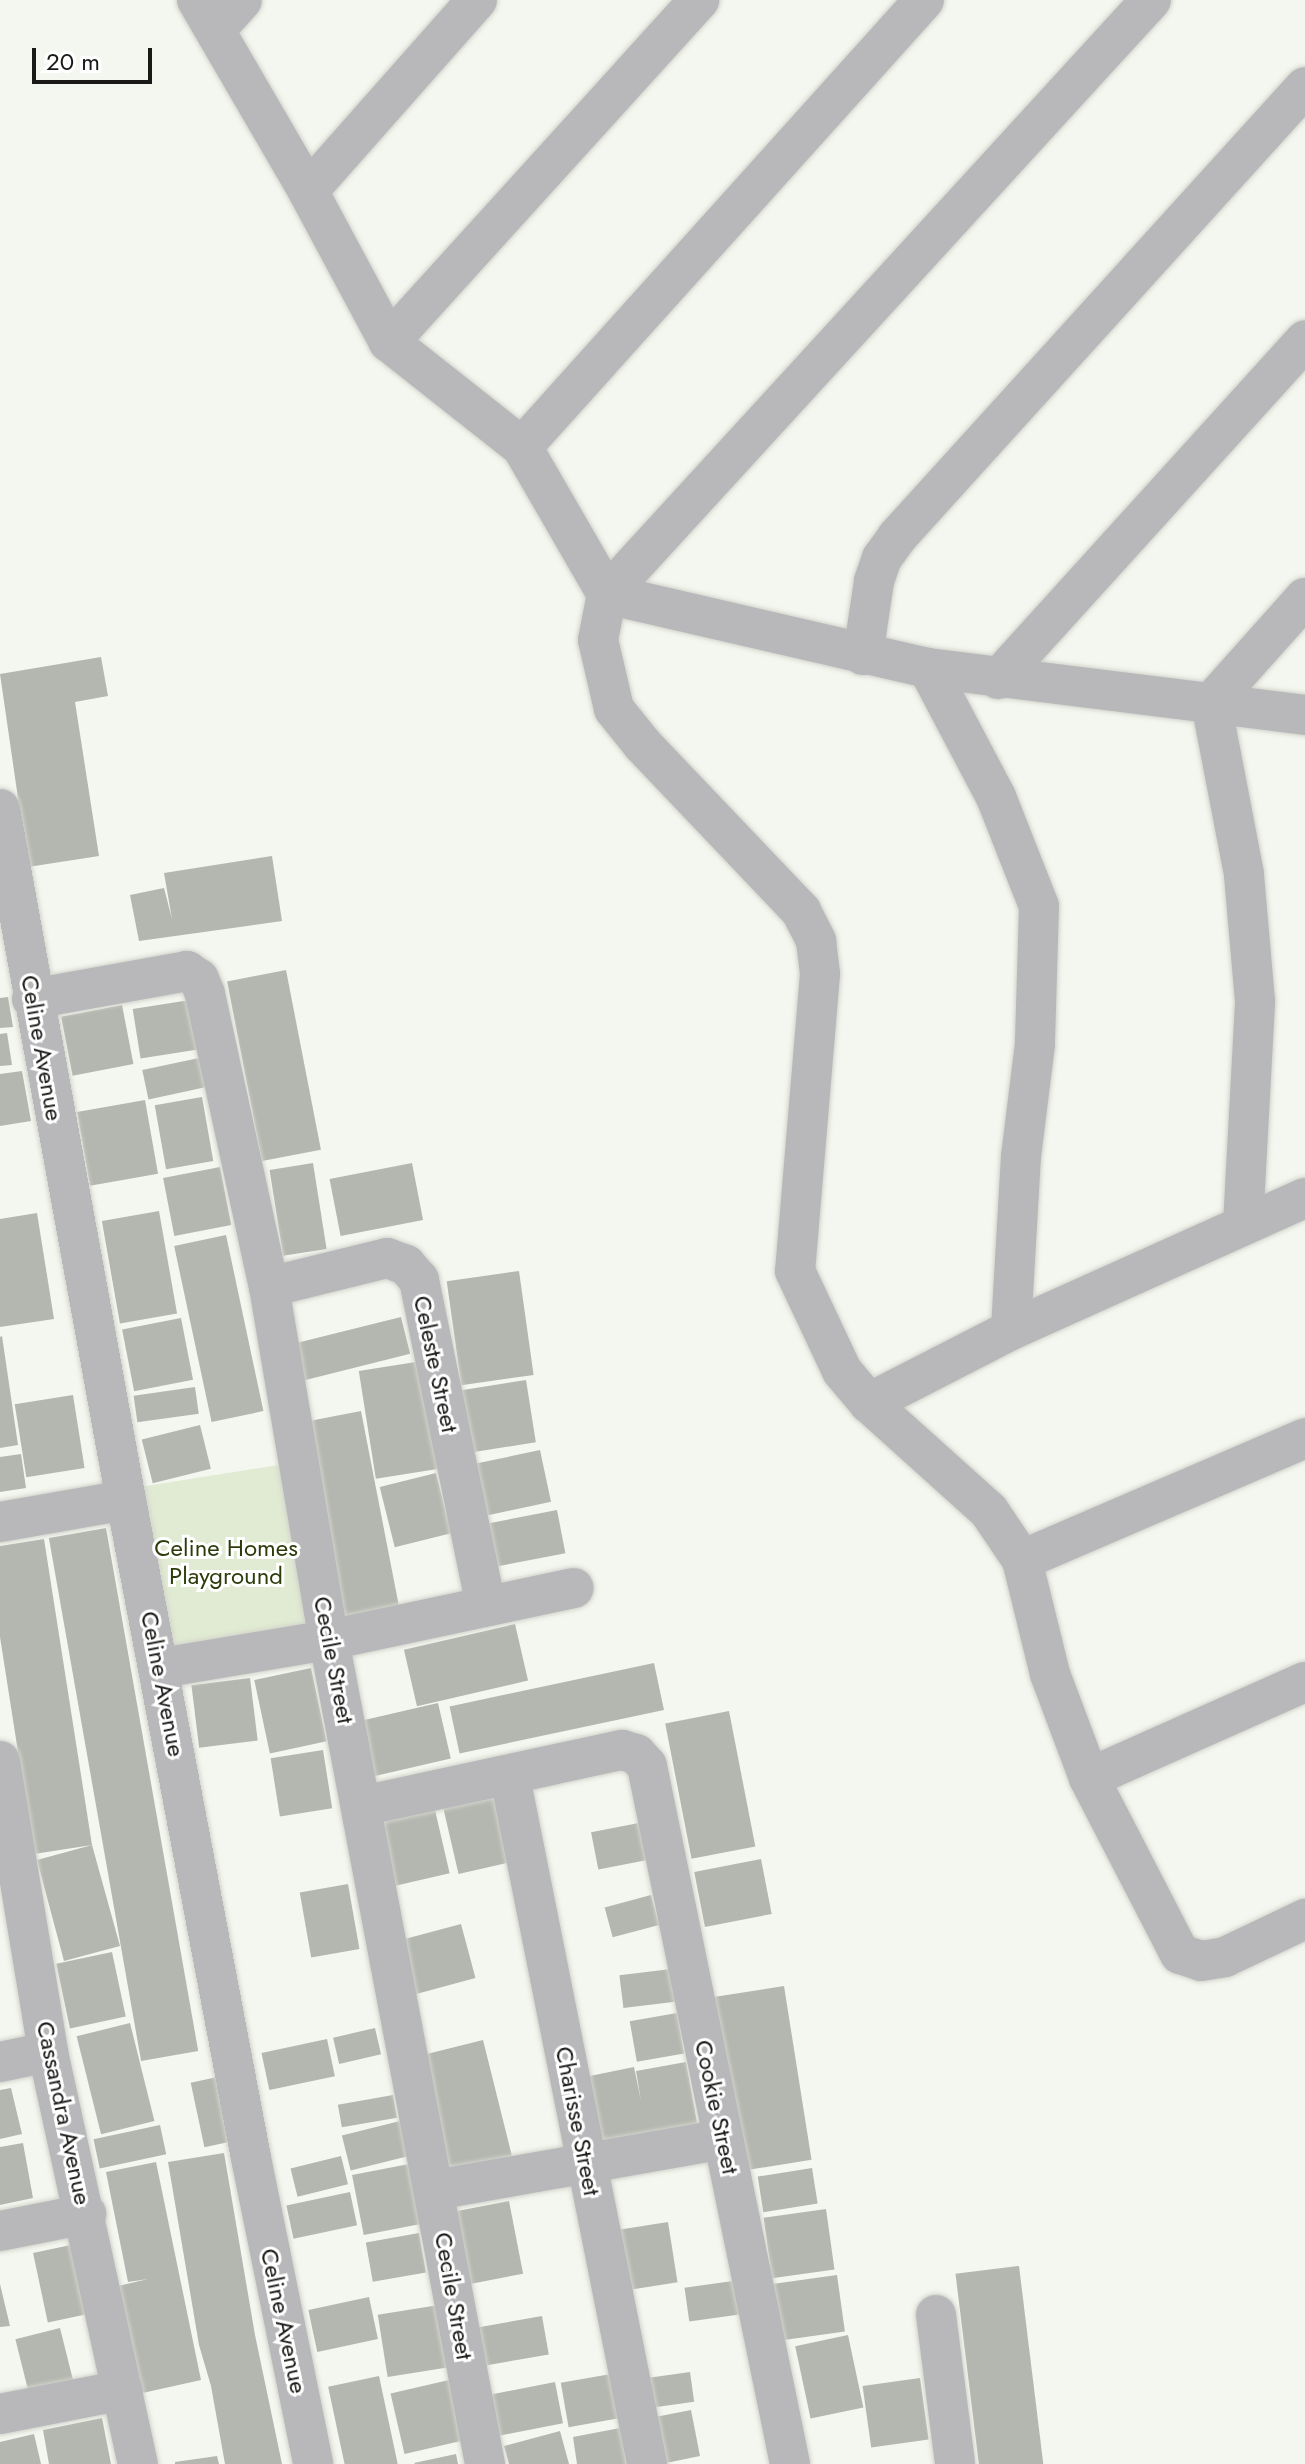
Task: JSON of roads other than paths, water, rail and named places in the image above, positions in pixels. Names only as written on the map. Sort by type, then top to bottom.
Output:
[{"type":"street","points":[[242,0],[206,15],[308,191],[389,342],[522,447],[607,594],[928,668],[1305,715]]},
{"type":"street","points":[[308,191],[477,0]]},
{"type":"street","points":[[389,342],[699,0]]},
{"type":"street","points":[[522,447],[924,0]]},
{"type":"street","points":[[1151,0],[607,594],[598,640],[614,709],[642,744],[801,911],[816,941],[820,974],[795,1271],[842,1371],[869,1403],[989,1511],[1022,1560],[1050,1674],[1089,1778],[1180,1954],[1201,1961],[1225,1957],[1305,1919]]},
{"type":"street","points":[[863,655],[874,581],[882,558],[897,537],[1305,87]]},
{"type":"street","points":[[998,679],[1305,340]]},
{"type":"street","points":[[1211,703],[1305,598]]},
{"type":"street","points":[[928,668],[996,797],[1039,906],[1035,1044],[1021,1156],[1011,1330]]},
{"type":"street","points":[[1211,703],[1244,874],[1255,1001],[1243,1225]]},
{"type":"street","name":"Celine Avenue","points":[[0,809],[32,999],[126,1500],[161,1668],[251,2158],[313,2464]]},
{"type":"street","name":"Cecile Street","points":[[32,999],[187,971],[199,979],[205,994],[269,1287],[329,1640],[485,2464]]},
{"type":"street","points":[[869,1403],[1011,1330],[1305,1198]]},
{"type":"street","name":"Celeste Street","points":[[269,1287],[387,1258],[406,1265],[419,1280],[486,1606]]},
{"type":"street","points":[[1022,1560],[1305,1438]]},
{"type":"street","points":[[0,1522],[126,1500]]},
{"type":"street","points":[[161,1668],[329,1640],[574,1588]]},
{"type":"street","points":[[1089,1778],[1305,1682]]},
{"type":"street","name":"Cookie Street","points":[[510,1777],[622,1750],[636,1754],[647,1766],[790,2464]]},
{"type":"street","name":"Cassandra Avenue","points":[[0,1761],[10,1876],[138,2464]]},
{"type":"street","points":[[362,1806],[510,1777]]},
{"type":"street","name":"Charisse Street","points":[[510,1777],[647,2464]]},
{"type":"street","points":[[0,2062],[48,2052]]},
{"type":"street","points":[[435,2190],[586,2166],[723,2139]]},
{"type":"street","points":[[0,2231],[86,2214]]},
{"type":"street","points":[[936,2315],[955,2464]]},
{"type":"street","points":[[0,2414],[123,2390]]},
{"type":"park label","name":"Celine Homes Playground","points":[[226,1562]]}]
